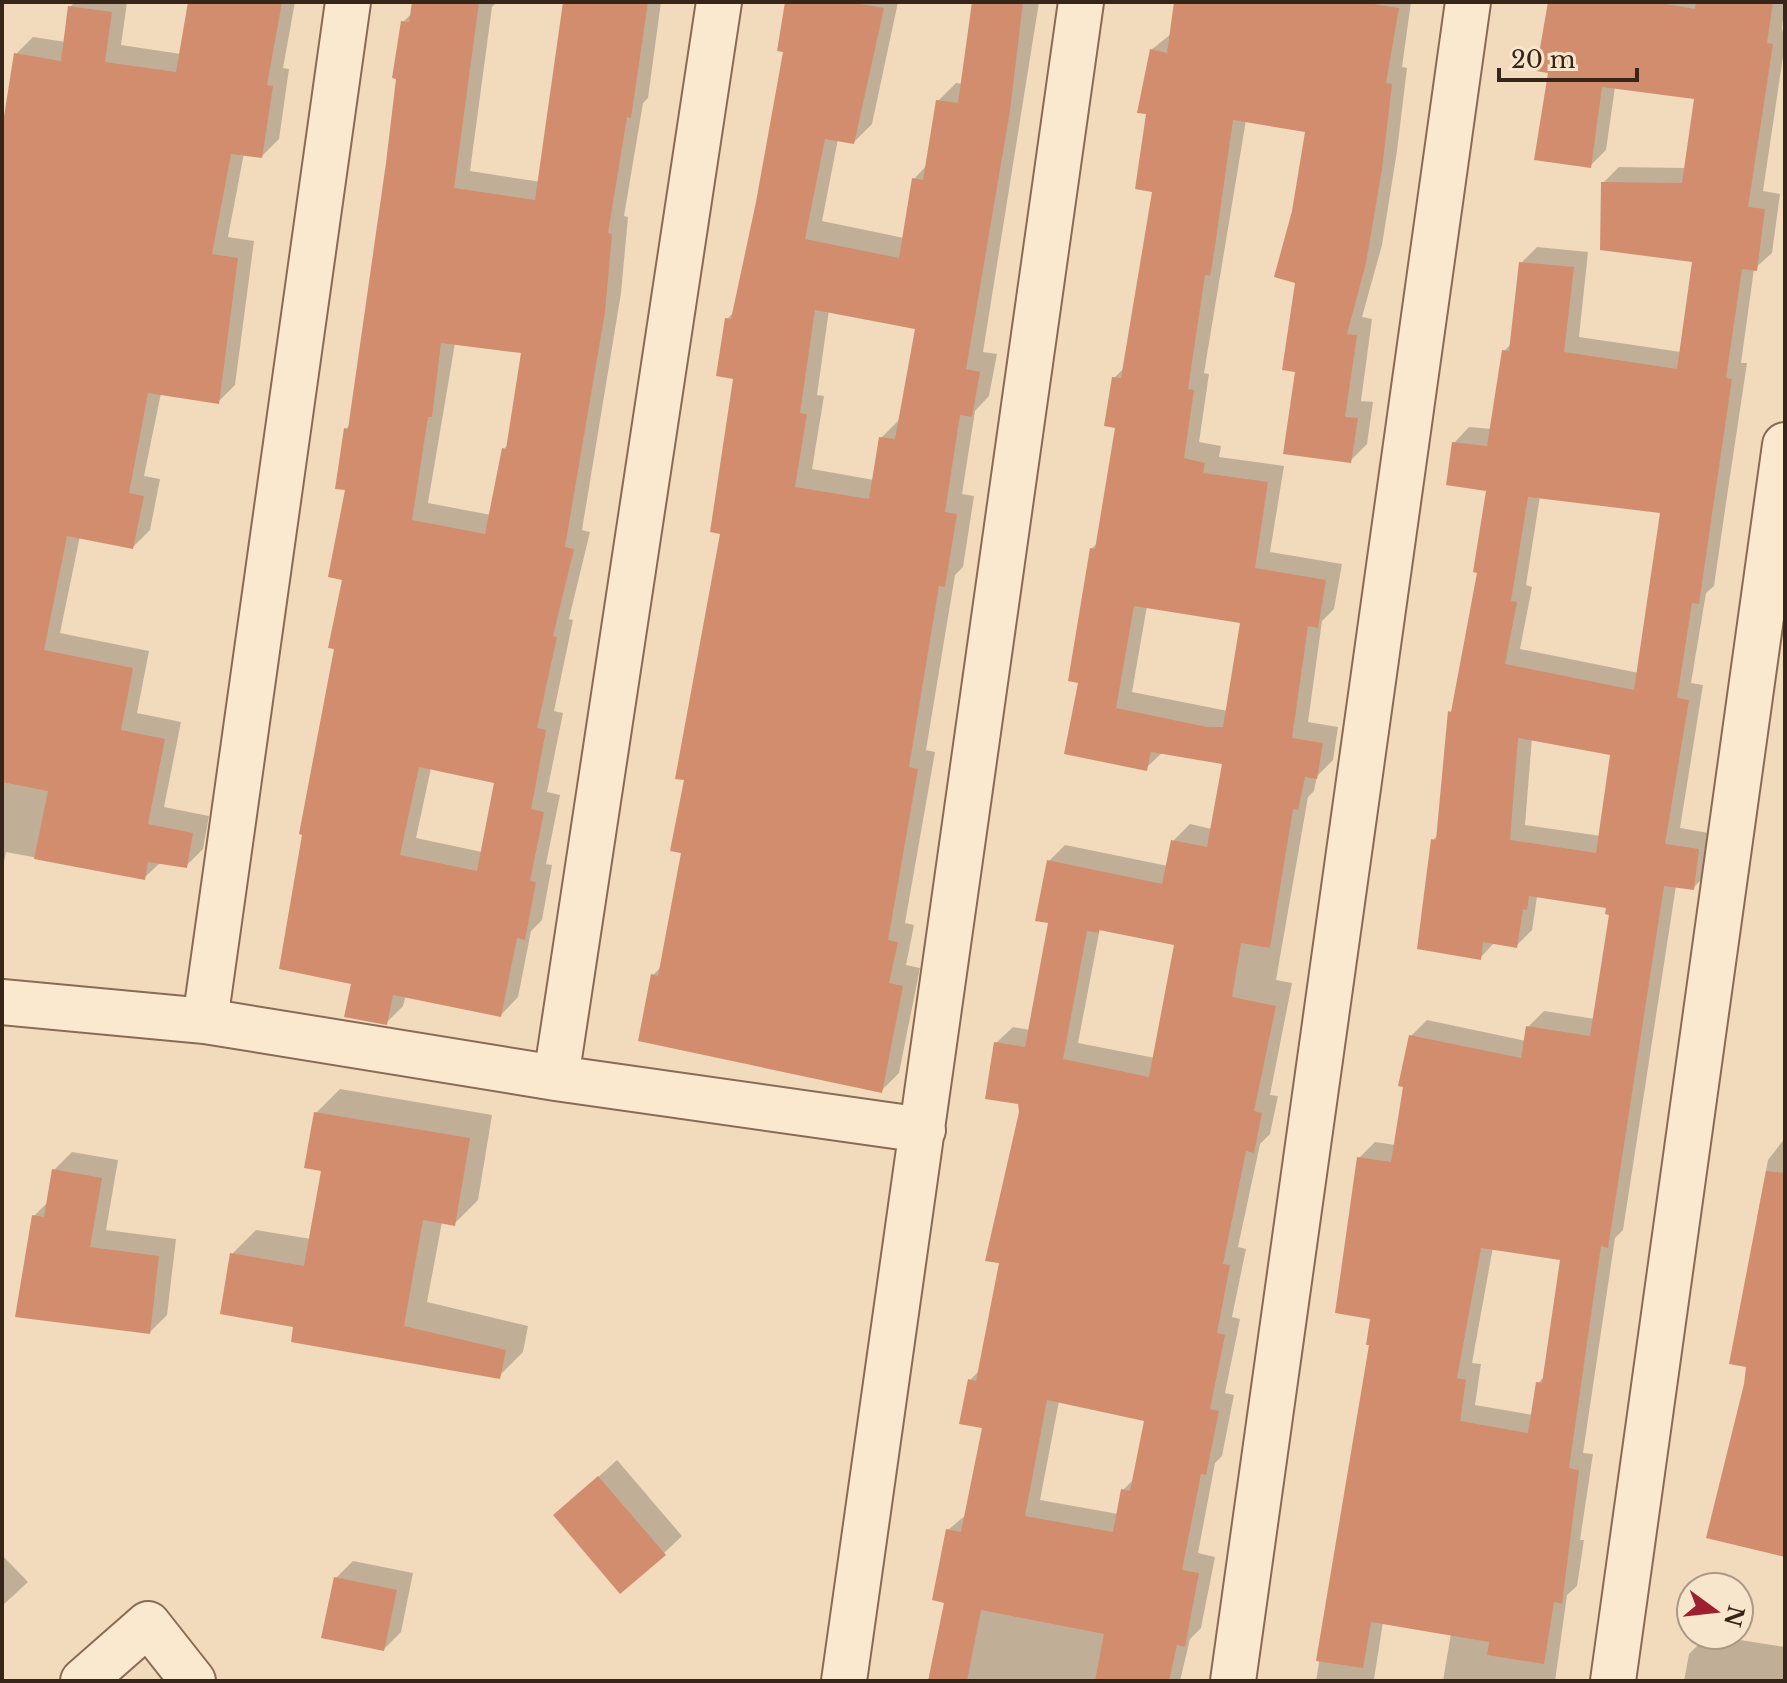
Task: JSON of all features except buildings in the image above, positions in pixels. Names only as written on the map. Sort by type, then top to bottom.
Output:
[{"type":"street","points":[[205,1021],[348,2]]},
{"type":"street","points":[[556,1078],[719,2]]},
{"type":"street","points":[[844,1681],[1081,2]]},
{"type":"street","points":[[1233,1681],[1468,2]]},
{"type":"street","points":[[1613,1681],[1785,445]]},
{"type":"street","points":[[2,1002],[205,1021],[556,1078],[923,1130]]},
{"type":"street","points":[[83,1681],[148,1624],[193,1681]]}]
